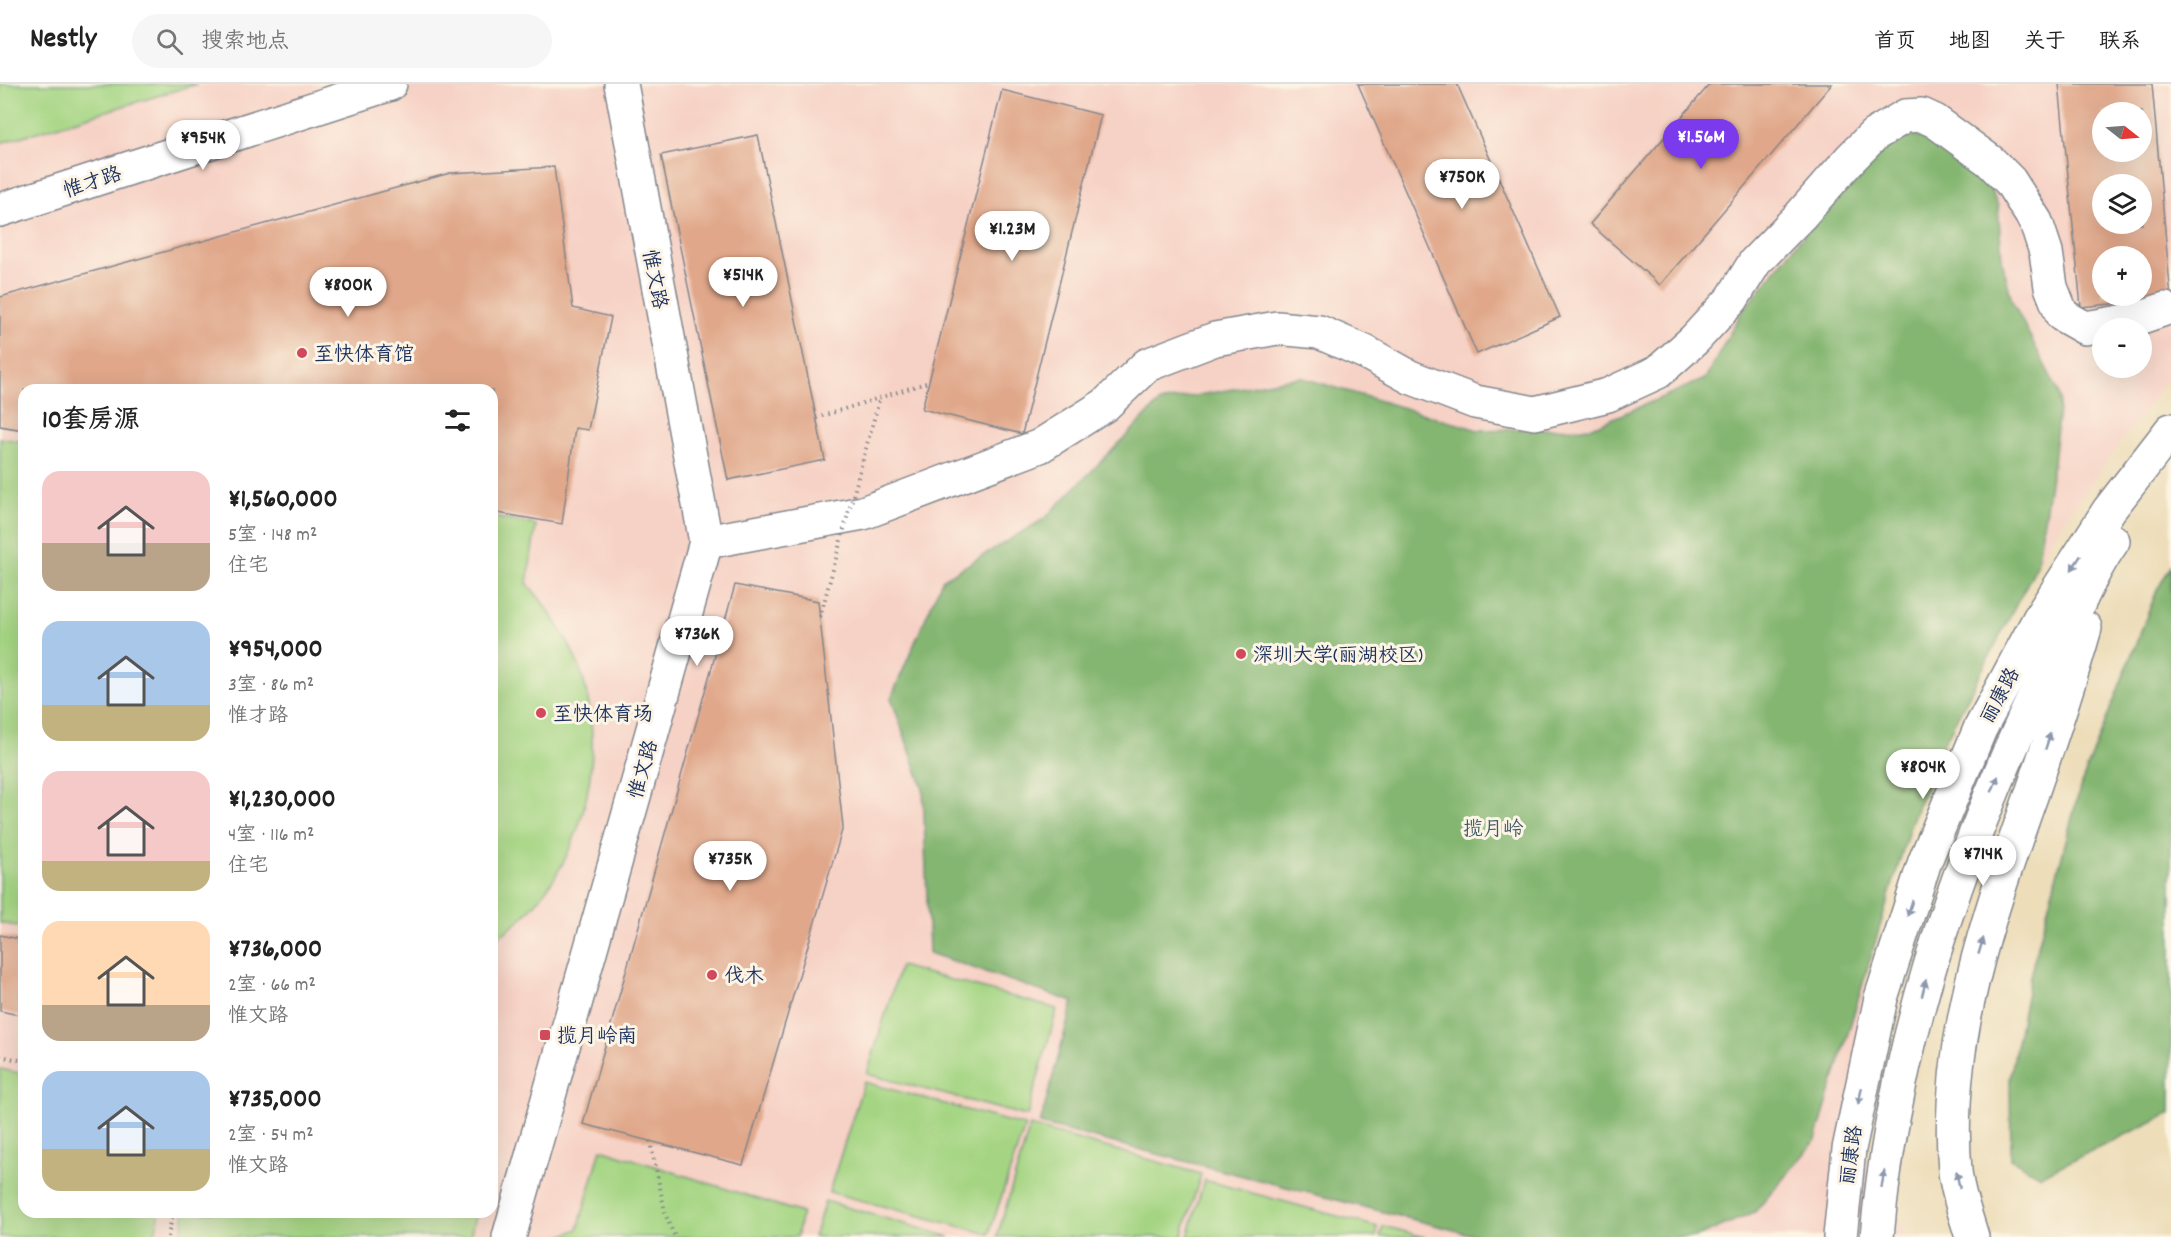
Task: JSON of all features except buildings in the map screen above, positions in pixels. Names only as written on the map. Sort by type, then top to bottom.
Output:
[{"type":"street","name":"惟才路","points":[[0,210],[390,84]]},
{"type":"street","name":"惟文路","points":[[508,1237],[706,542],[621,84]]},
{"type":"street","points":[[706,542],[863,513],[1040,446],[1105,405],[1147,366],[1215,339],[1277,328],[1319,332],[1365,352],[1410,377],[1475,402],[1535,413],[1608,395],[1658,372],[1694,340],[1732,299],[1755,262],[1800,216],[1851,158],[1874,135],[1905,116],[1922,115],[1935,121],[1990,161],[2010,181],[2036,222],[2046,252],[2051,287],[2062,315],[2085,328],[2133,320],[2165,309]]},
{"type":"street","name":"丽康路","points":[[1840,1237],[1849,1149],[1881,998],[1925,861],[1980,729],[2039,619],[2109,510],[2171,430]]},
{"type":"street","name":"丽康路","points":[[1877,1237],[1880,1197],[1899,1086],[1930,964],[1956,889],[2013,740],[2109,546],[2171,458]]},
{"type":"street","points":[[1972,1237],[1955,1173],[1954,1110],[1959,1041],[1980,947],[2070,679],[2109,546]]},
{"type":"path","points":[[816,418],[929,382]]},
{"type":"path","points":[[820,617],[880,397]]},
{"type":"path","points":[[0,1056],[18,1060]]},
{"type":"path","points":[[650,1142],[666,1216],[675,1237]]},
{"type":"path","points":[[168,1237],[172,1218]]},
{"type":"shaded area","name":"深圳大学(丽湖校区)","points":[[197,84],[2171,84],[2171,373],[2055,533],[1944,743],[1911,823],[1867,969],[1853,1144],[1909,1237],[0,1237],[0,143]]},
{"type":"green space","points":[[0,84],[197,84],[0,143]]},
{"type":"green space","name":"揽月岭","points":[[1913,135],[1945,146],[1983,173],[1998,206],[2002,260],[2012,301],[2058,391],[2060,400],[2053,463],[2037,565],[1944,743],[1911,823],[1816,1140],[1755,1212],[1697,1237],[1481,1237],[1040,1124],[1073,1002],[929,953],[923,788],[891,698],[942,580],[1044,519],[1160,402],[1300,377],[1478,430],[1590,428],[1705,379],[1741,313],[1828,204],[1888,144]]},
{"type":"green space","points":[[0,438],[18,441],[18,926],[0,923]]},
{"type":"green space","name":"至快体育场","points":[[498,518],[536,525],[527,583],[563,633],[577,661],[586,690],[591,724],[592,760],[587,795],[577,830],[563,863],[544,893],[520,920],[498,936]]},
{"type":"green space","points":[[2171,566],[2171,1113],[2040,1176],[2011,1159],[2010,1078],[2030,976],[2081,784],[2157,590]]},
{"type":"green space","points":[[900,966],[1057,1009],[1027,1116],[867,1074]]},
{"type":"green space","points":[[0,1069],[18,1073],[18,1218],[159,1218],[154,1237],[0,1237]]},
{"type":"green space","points":[[864,1082],[1025,1126],[989,1234],[829,1192]]},
{"type":"green space","points":[[1030,1126],[1201,1174],[1182,1237],[997,1237]]},
{"type":"green space","points":[[601,1149],[802,1213],[797,1237],[560,1237],[578,1229]]},
{"type":"green space","points":[[1204,1180],[1378,1227],[1376,1237],[1188,1237]]},
{"type":"green space","points":[[825,1201],[950,1237],[814,1237]]},
{"type":"green space","points":[[184,1218],[475,1218],[470,1237],[181,1237]]},
{"type":"green space","points":[[1383,1226],[1425,1237],[1380,1237]]},
{"type":"place","name":"至快体育馆","points":[[302,353]]},
{"type":"place","name":"深圳大学(丽湖校区)","points":[[1241,654]]},
{"type":"place","name":"至快体育场","points":[[541,713]]},
{"type":"place","name":"伐木","points":[[712,975]]},
{"type":"place","name":"揽月岭南","points":[[545,1035]]}]
